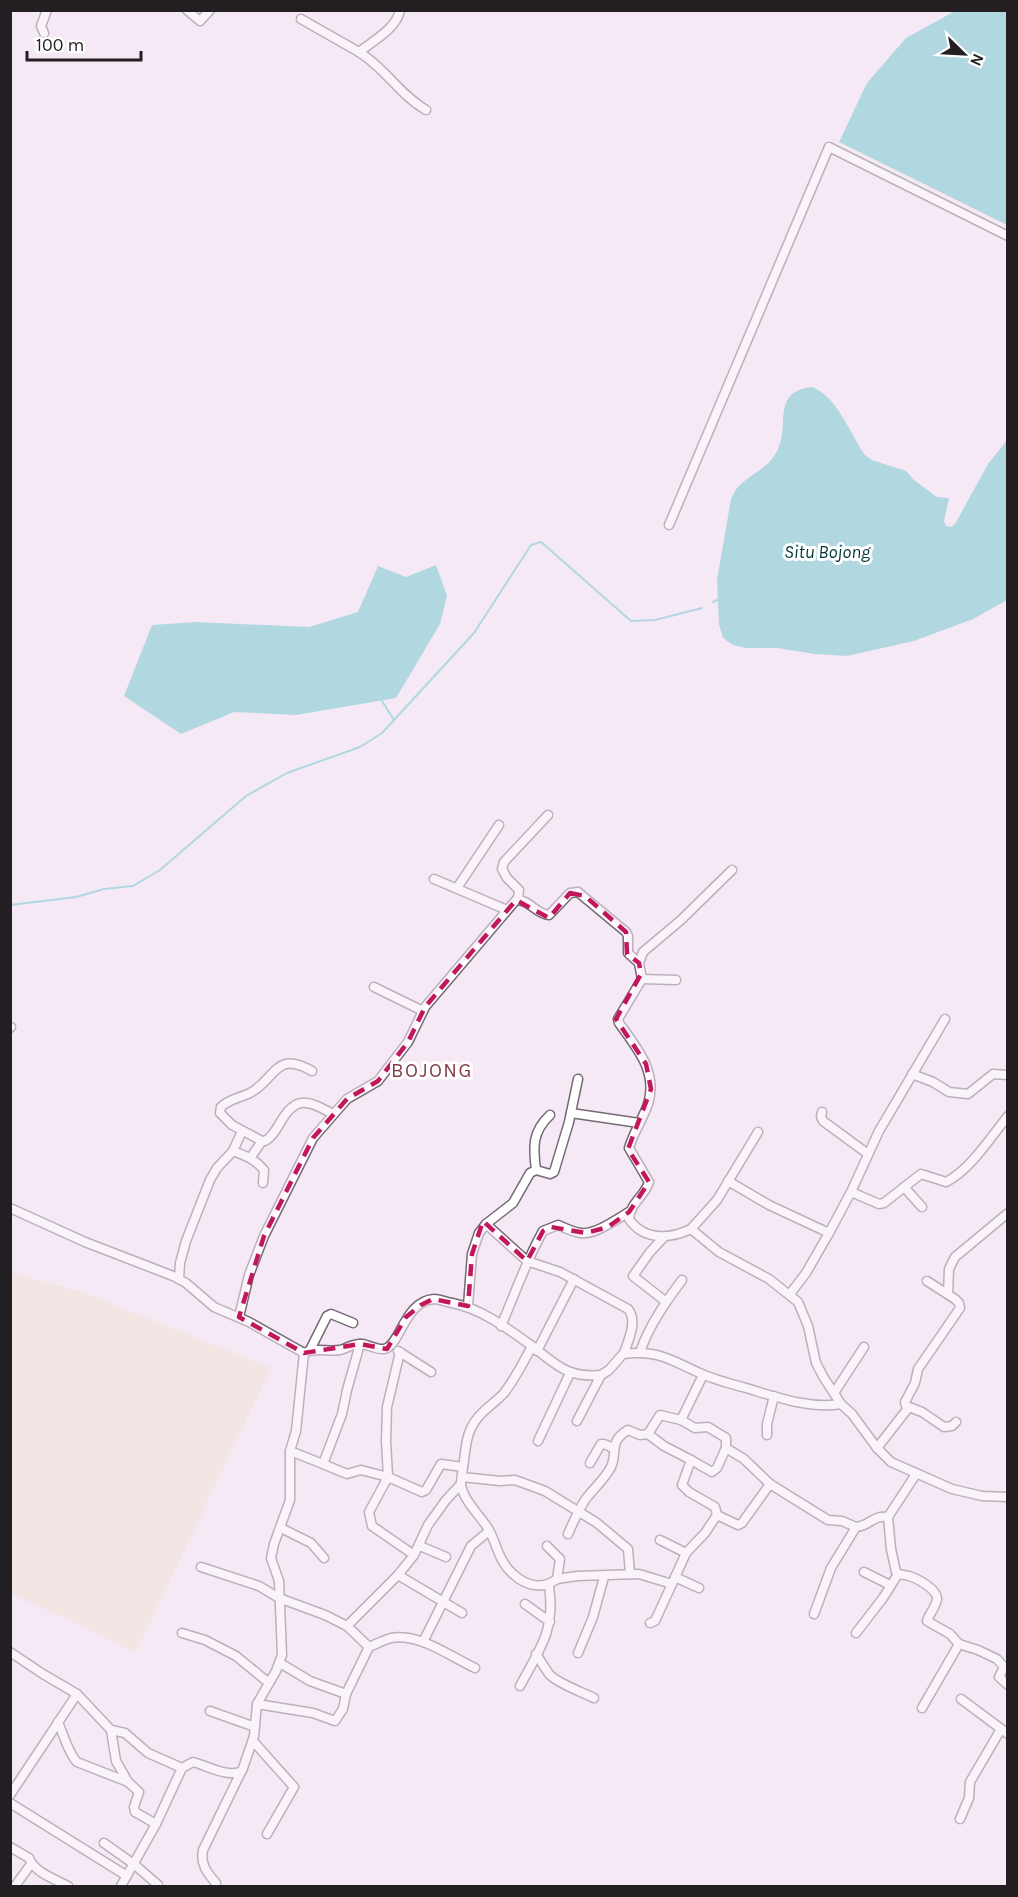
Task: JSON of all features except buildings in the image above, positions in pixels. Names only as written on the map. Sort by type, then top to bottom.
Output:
[{"type":"street","points":[[44,33],[41,26],[47,10]]},
{"type":"street","points":[[187,10],[200,21],[210,10]]},
{"type":"street","points":[[359,52],[393,25],[399,17],[400,10]]},
{"type":"street","points":[[300,19],[370,59],[407,98],[426,111]]},
{"type":"street","points":[[669,525],[829,147],[1008,236]]},
{"type":"street","points":[[239,1317],[249,1275],[277,1207],[313,1138],[347,1099],[378,1081],[408,1042],[423,1011],[507,910],[519,899],[519,890],[502,869],[504,862],[548,815]]},
{"type":"street","points":[[457,888],[499,825]]},
{"type":"street","points":[[501,1326],[527,1261],[543,1231],[558,1225],[581,1233],[608,1227],[629,1212],[648,1187],[649,1182],[629,1148],[648,1104],[651,1089],[649,1072],[618,1018],[642,979],[639,963],[643,952],[681,920],[732,870]]},
{"type":"street","points":[[434,879],[507,910]]},
{"type":"street","points":[[519,899],[543,915],[549,915],[570,893],[578,892],[626,932],[628,953],[639,963]]},
{"type":"street","points":[[642,979],[676,980]]},
{"type":"street","points":[[374,987],[423,1011]]},
{"type":"street","points":[[790,1294],[806,1273],[830,1233],[879,1131],[945,1019]]},
{"type":"street","points":[[312,1071],[298,1063],[289,1062],[252,1092],[225,1103],[220,1113],[225,1120],[261,1141],[268,1140],[293,1105],[301,1102],[314,1104],[333,1114]]},
{"type":"street","points":[[912,1074],[933,1082],[949,1092],[968,1094],[993,1074],[1008,1075]]},
{"type":"street","points":[[468,1306],[472,1254],[479,1233],[486,1224],[513,1203],[530,1173],[536,1170],[550,1174],[554,1172],[578,1079]]},
{"type":"street","points":[[822,1112],[821,1117],[824,1121],[868,1154]]},
{"type":"street","points":[[571,1113],[639,1123]]},
{"type":"street","points":[[536,1170],[535,1135],[538,1127],[550,1115]]},
{"type":"street","points":[[851,1192],[879,1204],[884,1203],[921,1174],[946,1182],[970,1162],[1008,1116]]},
{"type":"street","points":[[179,1280],[180,1263],[186,1241],[210,1180],[217,1168],[233,1152],[242,1131]]},
{"type":"street","points":[[629,1212],[629,1219],[633,1225],[649,1234],[664,1238],[678,1235],[691,1228],[717,1200],[758,1132]]},
{"type":"street","points":[[251,1157],[261,1141]]},
{"type":"street","points":[[233,1152],[251,1157],[264,1170],[263,1183]]},
{"type":"street","points":[[728,1181],[769,1205],[830,1233]]},
{"type":"street","points":[[904,1187],[922,1207]]},
{"type":"street","points":[[10,1208],[85,1242],[179,1280],[214,1307],[239,1317],[307,1352],[338,1350],[360,1344],[382,1350],[391,1346],[406,1317],[433,1299],[468,1306],[486,1314],[556,1366],[570,1373],[601,1376]]},
{"type":"street","points":[[948,1294],[949,1269],[955,1257],[1008,1213]]},
{"type":"street","points":[[486,1224],[527,1261],[560,1272],[632,1313],[631,1328],[624,1353],[601,1376],[577,1421]]},
{"type":"street","points":[[691,1228],[719,1252],[770,1279],[798,1302],[803,1311],[816,1363],[841,1404],[852,1414],[877,1448],[891,1462],[952,1489],[982,1496],[1008,1497]]},
{"type":"street","points":[[664,1238],[641,1263],[633,1277],[665,1301]]},
{"type":"street","points":[[574,1280],[514,1380],[470,1428],[466,1440],[462,1476],[471,1504],[489,1531],[501,1559],[514,1576],[527,1582],[549,1586],[557,1579],[577,1576],[604,1577],[630,1574],[673,1580],[699,1588]]},
{"type":"street","points":[[640,1352],[647,1332],[665,1301],[682,1280]]},
{"type":"street","points":[[907,1408],[905,1402],[915,1383],[918,1369],[960,1308],[959,1303],[948,1294],[927,1281]]},
{"type":"street","points":[[216,1887],[216,1883],[204,1868],[201,1858],[203,1850],[242,1772],[253,1741],[257,1704],[280,1663],[283,1647],[279,1581],[271,1558],[290,1500],[290,1451],[296,1431],[307,1352],[327,1316],[331,1314],[353,1323]]},
{"type":"street","points":[[323,1464],[342,1414],[360,1344]]},
{"type":"street","points":[[391,1346],[431,1372]]},
{"type":"street","points":[[834,1393],[864,1347]]},
{"type":"street","points":[[400,1352],[387,1407],[388,1477],[369,1512],[372,1526],[414,1555]]},
{"type":"street","points":[[624,1353],[640,1352],[675,1360],[703,1375],[812,1405],[841,1404]]},
{"type":"street","points":[[538,1441],[570,1373]]},
{"type":"street","points":[[681,1420],[703,1375]]},
{"type":"street","points":[[767,1435],[767,1424],[774,1396]]},
{"type":"street","points":[[907,1408],[922,1412],[944,1427],[952,1426],[956,1422]]},
{"type":"street","points":[[877,1448],[907,1408]]},
{"type":"street","points":[[568,1534],[578,1512],[610,1469],[614,1461],[613,1448],[622,1434],[628,1431],[640,1435],[648,1434],[664,1446],[712,1472],[717,1468],[726,1448],[726,1438],[708,1427],[695,1428],[681,1420],[660,1415],[648,1434]]},
{"type":"street","points":[[590,1463],[601,1444],[613,1448]]},
{"type":"street","points":[[726,1448],[744,1460],[770,1484],[828,1520],[842,1521],[856,1527],[877,1517],[888,1518]]},
{"type":"street","points":[[290,1451],[347,1474],[361,1470],[388,1477],[422,1492],[426,1490],[441,1464],[462,1476],[500,1481],[515,1480],[545,1491],[597,1522],[628,1549],[630,1574]]},
{"type":"street","points":[[650,1623],[655,1621],[686,1552],[705,1533],[717,1515],[715,1507],[689,1492],[682,1485],[691,1460]]},
{"type":"street","points":[[898,1574],[891,1549],[888,1518],[916,1474]]},
{"type":"street","points":[[347,1626],[398,1575],[414,1555],[428,1526],[462,1476]]},
{"type":"street","points":[[717,1515],[738,1525],[742,1523],[770,1484]]},
{"type":"street","points":[[814,1614],[831,1568],[856,1527]]},
{"type":"street","points":[[281,1528],[311,1543],[324,1558]]},
{"type":"street","points":[[423,1642],[471,1546],[489,1531]]},
{"type":"street","points":[[660,1540],[686,1552]]},
{"type":"street","points":[[420,1546],[446,1557]]},
{"type":"street","points":[[547,1546],[560,1559],[557,1579]]},
{"type":"street","points":[[201,1567],[259,1586],[279,1598],[325,1615],[347,1626],[369,1647]]},
{"type":"street","points":[[864,1572],[890,1585]]},
{"type":"street","points":[[856,1633],[898,1574]]},
{"type":"street","points":[[898,1574],[912,1577],[935,1592],[936,1603],[927,1621],[950,1634],[959,1644],[985,1653],[1003,1663],[1004,1667],[999,1677],[1008,1685]]},
{"type":"street","points":[[398,1575],[462,1613]]},
{"type":"street","points":[[578,1653],[593,1617],[604,1577]]},
{"type":"street","points":[[520,1686],[536,1654],[543,1646],[550,1622],[552,1600],[549,1586]]},
{"type":"street","points":[[525,1604],[550,1622]]},
{"type":"street","points":[[182,1633],[204,1640],[236,1656],[269,1683]]},
{"type":"street","points":[[257,1704],[323,1715],[333,1721],[343,1708],[346,1694],[369,1647],[394,1637],[423,1642],[475,1668]]},
{"type":"street","points":[[922,1708],[959,1644]]},
{"type":"street","points":[[10,1652],[77,1694],[111,1730],[116,1761],[128,1782],[139,1792],[134,1807],[135,1812],[156,1824]]},
{"type":"street","points":[[536,1654],[551,1676],[560,1683],[577,1688],[594,1698]]},
{"type":"street","points":[[280,1663],[310,1681],[346,1694]]},
{"type":"street","points":[[10,1795],[77,1694]]},
{"type":"street","points":[[960,1819],[969,1798],[970,1782],[1004,1732],[961,1699]]},
{"type":"street","points":[[210,1711],[255,1727]]},
{"type":"street","points":[[58,1722],[71,1748],[72,1757],[77,1762],[128,1782]]},
{"type":"street","points":[[111,1730],[125,1733],[148,1753],[182,1768]]},
{"type":"street","points":[[253,1741],[294,1786],[267,1834]]},
{"type":"street","points":[[121,1887],[135,1865],[182,1768],[193,1762],[227,1773],[242,1772]]},
{"type":"street","points":[[10,1803],[127,1876]]},
{"type":"street","points":[[104,1843],[158,1885]]},
{"type":"street","points":[[10,1847],[29,1858],[31,1864],[68,1887]]},
{"type":"street","points":[[15,1887],[31,1864]]},
{"type":"highlighted area","points":[[570,893],[585,896],[626,932],[627,954],[639,963],[641,974],[616,1019],[646,1064],[651,1089],[628,1149],[649,1182],[629,1212],[608,1227],[586,1233],[551,1227],[543,1231],[527,1261],[483,1221],[472,1254],[468,1306],[433,1299],[421,1305],[406,1317],[387,1349],[360,1344],[304,1353],[239,1317],[264,1236],[313,1138],[347,1099],[378,1081],[408,1042],[425,1007],[516,900],[549,918]]},
{"type":"shaded area","points":[[11,1272],[86,1293],[271,1368],[136,1653],[11,1593]]},
{"type":"water","points":[[955,11],[1007,12],[1007,225],[839,142],[867,83],[906,38]]},
{"type":"water","name":"Situ Bojong","points":[[812,387],[829,398],[865,455],[872,460],[906,471],[937,497],[949,498],[944,521],[946,526],[951,527],[955,524],[988,464],[1007,440],[1007,600],[973,619],[914,641],[847,656],[777,648],[746,648],[733,645],[723,638],[719,624],[717,580],[731,499],[738,487],[774,456],[781,439],[786,402],[791,395],[799,390]]},
{"type":"water","points":[[436,565],[447,596],[440,624],[396,698],[296,715],[234,712],[181,734],[124,696],[152,625],[196,622],[309,627],[358,612],[378,566],[406,577]]},
{"type":"waterway","points":[[10,905],[76,897],[104,889],[133,886],[160,870],[246,796],[287,773],[360,747],[382,733],[474,633],[531,545],[541,542],[631,621],[655,620],[702,608]]},
{"type":"waterway","points":[[713,602],[719,599]]},
{"type":"waterway","points":[[382,701],[394,720]]},
{"type":"district","name":"BOJONG","points":[[432,1070]]}]
